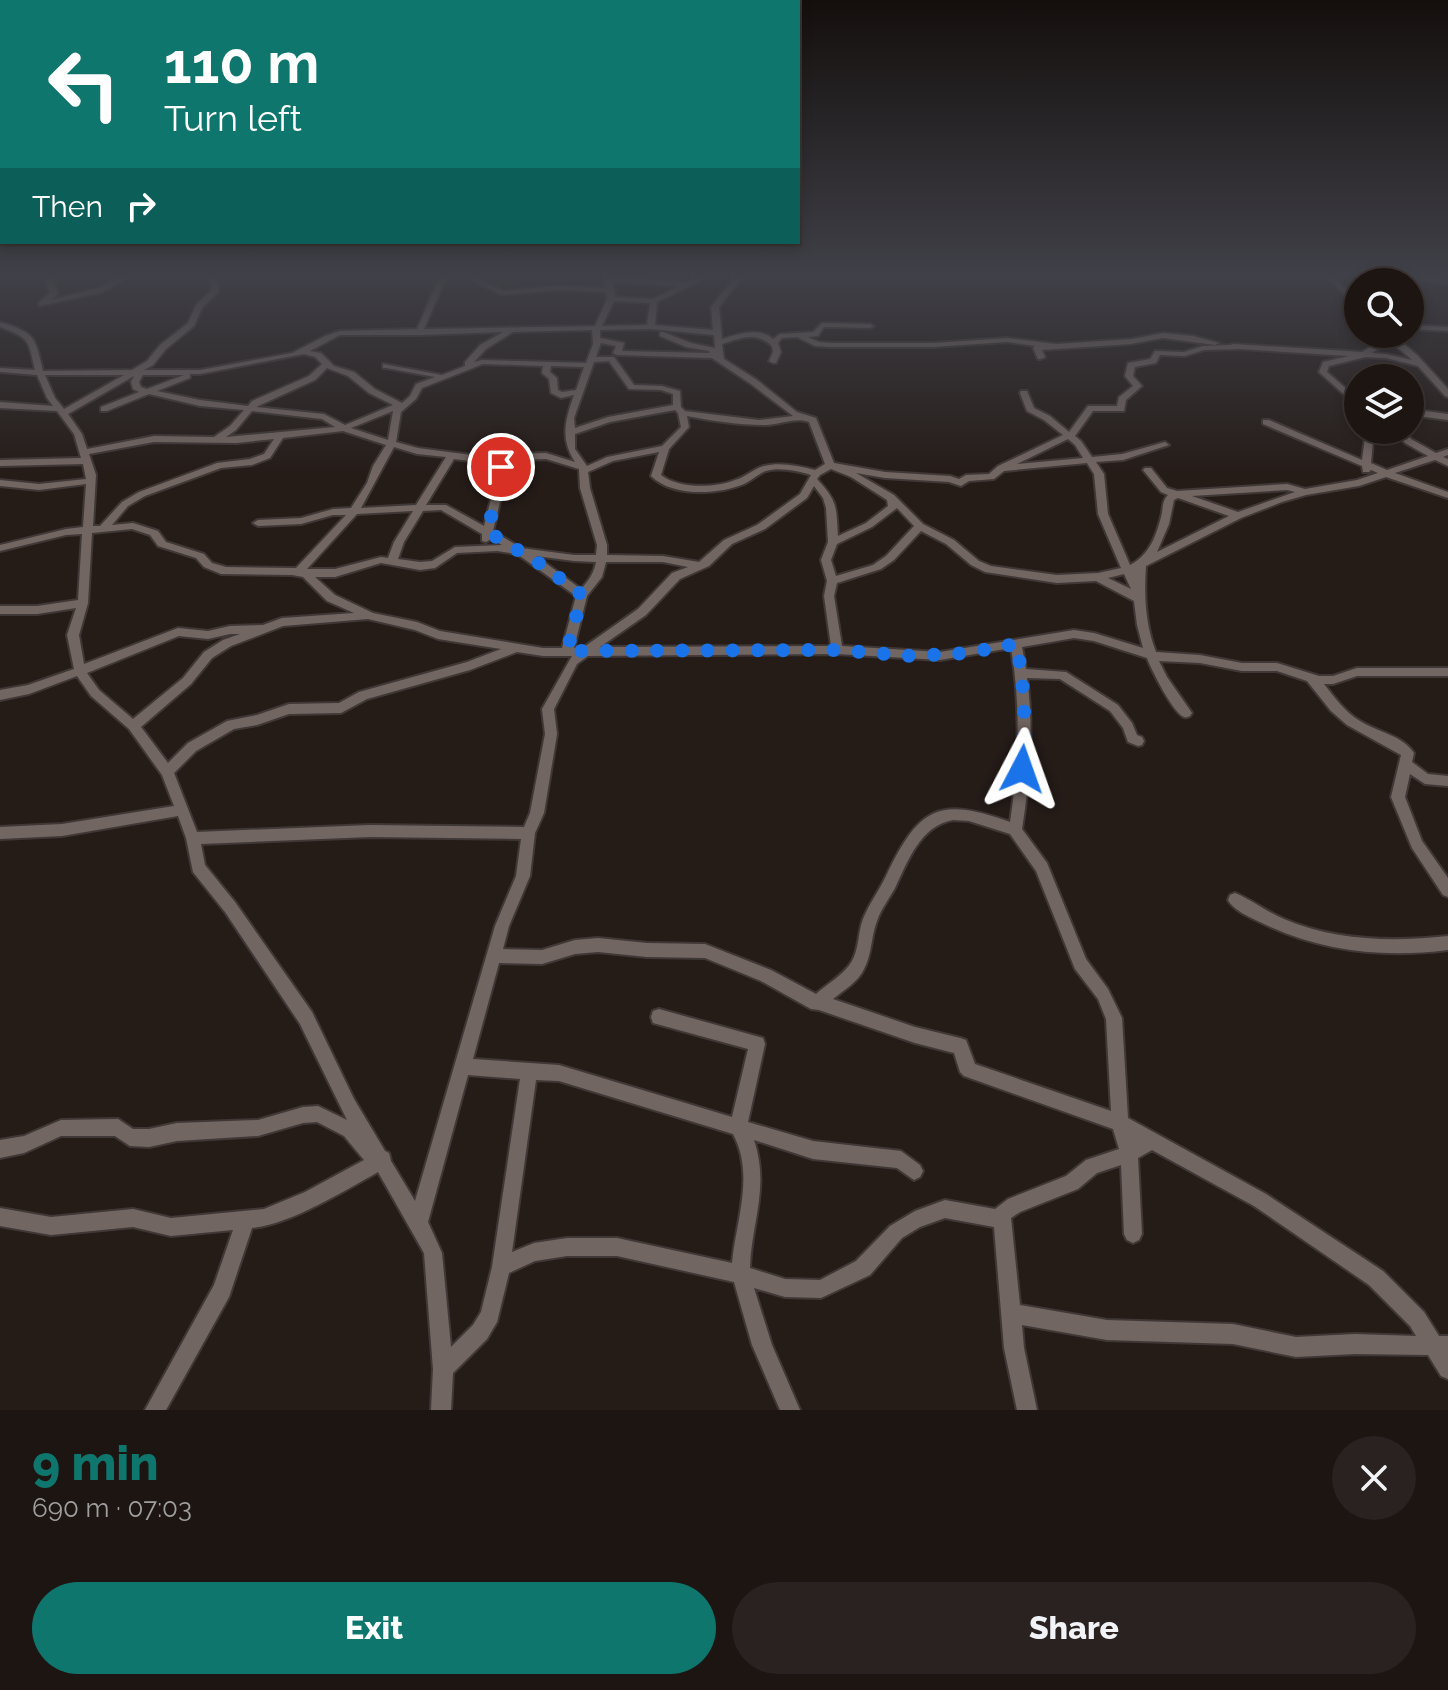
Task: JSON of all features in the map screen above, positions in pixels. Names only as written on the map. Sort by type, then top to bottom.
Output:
[{"type":"street","points":[[32,342],[40,373],[60,412],[78,434],[91,481],[85,532],[83,603],[73,635],[80,671],[95,693],[133,726],[167,772],[193,838],[198,868],[230,907],[306,1018],[348,1105],[433,1253],[443,1369],[441,1410]]},
{"type":"street","points":[[0,405],[60,412],[138,372],[153,361],[169,342]]},
{"type":"street","points":[[305,352],[317,342]]},
{"type":"street","points":[[467,366],[483,347],[492,342]]},
{"type":"street","points":[[567,651],[582,595],[597,577],[601,557],[602,545],[585,488],[583,469],[571,449],[570,433],[570,418],[597,342]]},
{"type":"street","points":[[606,342],[621,345],[617,353],[717,358]]},
{"type":"street","points":[[682,342],[712,349],[717,358],[799,417],[813,420],[830,465],[854,475],[893,500],[920,526],[955,546],[975,563],[989,569],[1057,579],[1098,577],[1126,569],[1238,516],[1305,492],[1388,474],[1448,452]]},
{"type":"street","points":[[717,358],[719,342]]},
{"type":"street","points":[[813,342],[831,345],[933,345],[980,342]]},
{"type":"street","points":[[1020,342],[1059,347]]},
{"type":"street","points":[[1041,357],[1037,348],[1132,342]]},
{"type":"street","points":[[1212,342],[1238,347]]},
{"type":"street","points":[[773,361],[777,352],[774,343]]},
{"type":"street","points":[[418,1224],[506,916],[522,884],[528,833],[537,813],[551,734],[548,709],[571,664],[642,612],[676,576],[700,566],[728,542],[761,527],[804,496],[815,477],[830,465],[885,475],[950,479],[961,483],[966,478],[991,477],[1001,468],[1069,435],[1091,408],[1121,409],[1120,402],[1138,386],[1129,376],[1131,365],[1153,361],[1158,353],[1185,354],[1203,348],[1238,347],[1363,355],[1420,364]]},
{"type":"street","points":[[1344,391],[1323,372],[1326,364],[1363,355],[1373,348]]},
{"type":"street","points":[[1402,348],[1420,364]]},
{"type":"street","points":[[104,409],[200,372],[305,352],[318,355],[327,364],[351,374],[365,387],[400,405]]},
{"type":"street","points":[[588,365],[592,360],[611,359],[632,387],[662,388],[677,393],[685,427],[665,448],[656,476],[663,483],[674,486],[732,485],[757,471],[783,466],[815,477],[828,497],[833,542],[826,560],[832,581],[829,596],[837,650]]},
{"type":"street","points":[[0,473],[5,463],[85,457],[154,439],[266,439],[344,428],[400,405],[413,397],[419,386],[442,375],[486,362],[588,365]]},
{"type":"street","points":[[216,440],[233,428],[247,408],[268,395],[312,378],[327,364]]},
{"type":"street","points":[[547,364],[546,373],[553,378],[554,391],[561,395],[580,392]]},
{"type":"street","points":[[386,366],[442,375]]},
{"type":"street","points":[[1424,368],[1448,394]]},
{"type":"street","points":[[0,370],[40,373],[200,372]]},
{"type":"street","points":[[138,372],[135,382],[137,389],[200,403],[324,417],[344,428],[391,443],[451,456],[546,456],[583,469],[610,459],[665,448]]},
{"type":"street","points":[[1024,393],[1030,409],[1069,435],[1099,474],[1103,514],[1137,595],[1149,655],[1164,687],[1186,713]]},
{"type":"street","points":[[298,573],[352,511],[376,477],[377,468],[391,443],[400,405]]},
{"type":"street","points":[[570,433],[608,420],[680,410],[754,421],[788,421],[799,417]]},
{"type":"street","points":[[1424,414],[1448,417]]},
{"type":"street","points":[[1266,422],[1388,474],[1448,495]]},
{"type":"street","points":[[103,529],[125,504],[142,494],[220,465],[267,456],[281,435]]},
{"type":"street","points":[[1364,481],[1369,444]]},
{"type":"street","points":[[1414,444],[1448,463]]},
{"type":"street","points":[[1001,468],[1123,457],[1165,445]]},
{"type":"street","points":[[392,560],[399,542],[451,456]]},
{"type":"street","points":[[478,549],[488,532],[506,457]]},
{"type":"street","points":[[1148,470],[1164,490],[1238,516]]},
{"type":"street","points":[[833,542],[876,521],[893,507],[893,500],[885,488],[885,475]]},
{"type":"street","points":[[0,483],[39,487],[91,481]]},
{"type":"street","points":[[1137,595],[1141,564],[1151,553],[1168,512],[1169,498],[1177,494],[1287,487],[1305,492]]},
{"type":"street","points":[[258,523],[301,521],[333,512],[443,507],[556,574],[582,595]]},
{"type":"street","points":[[0,548],[57,534],[133,526],[149,530],[162,544],[200,556],[208,565],[235,573],[335,573],[392,560],[420,566],[435,564],[455,550],[514,548],[544,555],[663,559],[700,566]]},
{"type":"street","points":[[832,581],[877,567],[920,526]]},
{"type":"street","points":[[0,540],[14,545]]},
{"type":"street","points":[[298,573],[312,578],[341,604],[370,616],[417,626],[438,635],[516,648],[585,652],[837,650],[940,656],[1084,635],[1149,655],[1200,659],[1242,667],[1277,667],[1312,679],[1333,680],[1357,672],[1448,672]]},
{"type":"street","points":[[1098,577],[1137,595]]},
{"type":"street","points":[[0,610],[37,610],[83,603]]},
{"type":"street","points":[[133,726],[187,681],[217,648],[282,622],[370,616]]},
{"type":"street","points":[[0,695],[29,689],[80,671],[178,632],[208,635],[230,630],[263,629]]},
{"type":"street","points":[[1015,830],[1025,738],[1016,644]]},
{"type":"street","points":[[167,772],[192,747],[231,724],[261,719],[289,709],[341,708],[363,695],[470,666],[516,648]]},
{"type":"street","points":[[1021,673],[1062,675],[1114,708],[1128,726],[1132,738],[1138,741]]},
{"type":"street","points":[[1312,679],[1349,721],[1403,748],[1409,757],[1398,797],[1417,844],[1448,890]]},
{"type":"street","points":[[1406,764],[1425,779],[1448,781]]},
{"type":"street","points":[[0,833],[70,829],[182,810]]},
{"type":"street","points":[[819,1002],[857,966],[868,925],[897,864],[909,843],[932,819],[943,813],[966,813],[1015,830],[1042,867],[1080,964],[1103,994],[1114,1018],[1120,1123],[1129,1154],[1133,1234]]},
{"type":"street","points":[[193,838],[370,831],[528,833]]},
{"type":"street","points":[[1235,900],[1267,920],[1304,934],[1338,942],[1397,947],[1448,943]]},
{"type":"street","points":[[495,956],[542,957],[575,947],[598,945],[705,951],[760,972],[811,1001],[915,1035],[960,1046],[970,1070],[1120,1123],[1260,1200],[1376,1278],[1441,1346],[1448,1369]]},
{"type":"street","points":[[659,1017],[757,1044],[738,1127],[750,1152],[750,1209],[742,1275],[771,1365],[790,1410]]},
{"type":"street","points":[[465,1067],[559,1073],[829,1153],[895,1158],[907,1163],[914,1171]]},
{"type":"street","points":[[443,1369],[486,1324],[501,1267],[526,1085],[531,1070]]},
{"type":"street","points":[[0,1149],[24,1144],[61,1128],[118,1127],[130,1137],[149,1138],[177,1132],[258,1128],[303,1115],[318,1114],[350,1130],[380,1161]]},
{"type":"street","points":[[501,1267],[534,1252],[567,1247],[617,1247],[797,1290],[821,1289],[863,1268],[896,1232],[915,1220],[945,1209],[989,1219],[1014,1205],[1072,1183],[1092,1166],[1129,1154],[1152,1140]]},
{"type":"street","points":[[0,1217],[51,1226],[118,1217],[171,1227],[246,1220],[288,1209],[380,1161]]},
{"type":"street","points":[[1002,1214],[1014,1348],[1027,1410]]},
{"type":"street","points":[[155,1410],[222,1290],[246,1220]]},
{"type":"street","points":[[1010,1313],[1107,1330],[1233,1334],[1296,1347],[1441,1346]]},
{"type":"route","points":[[501,467],[488,532],[556,574],[582,595],[567,651],[837,650],[940,656],[1016,644],[1021,666],[1025,738],[1022,769]]}]
